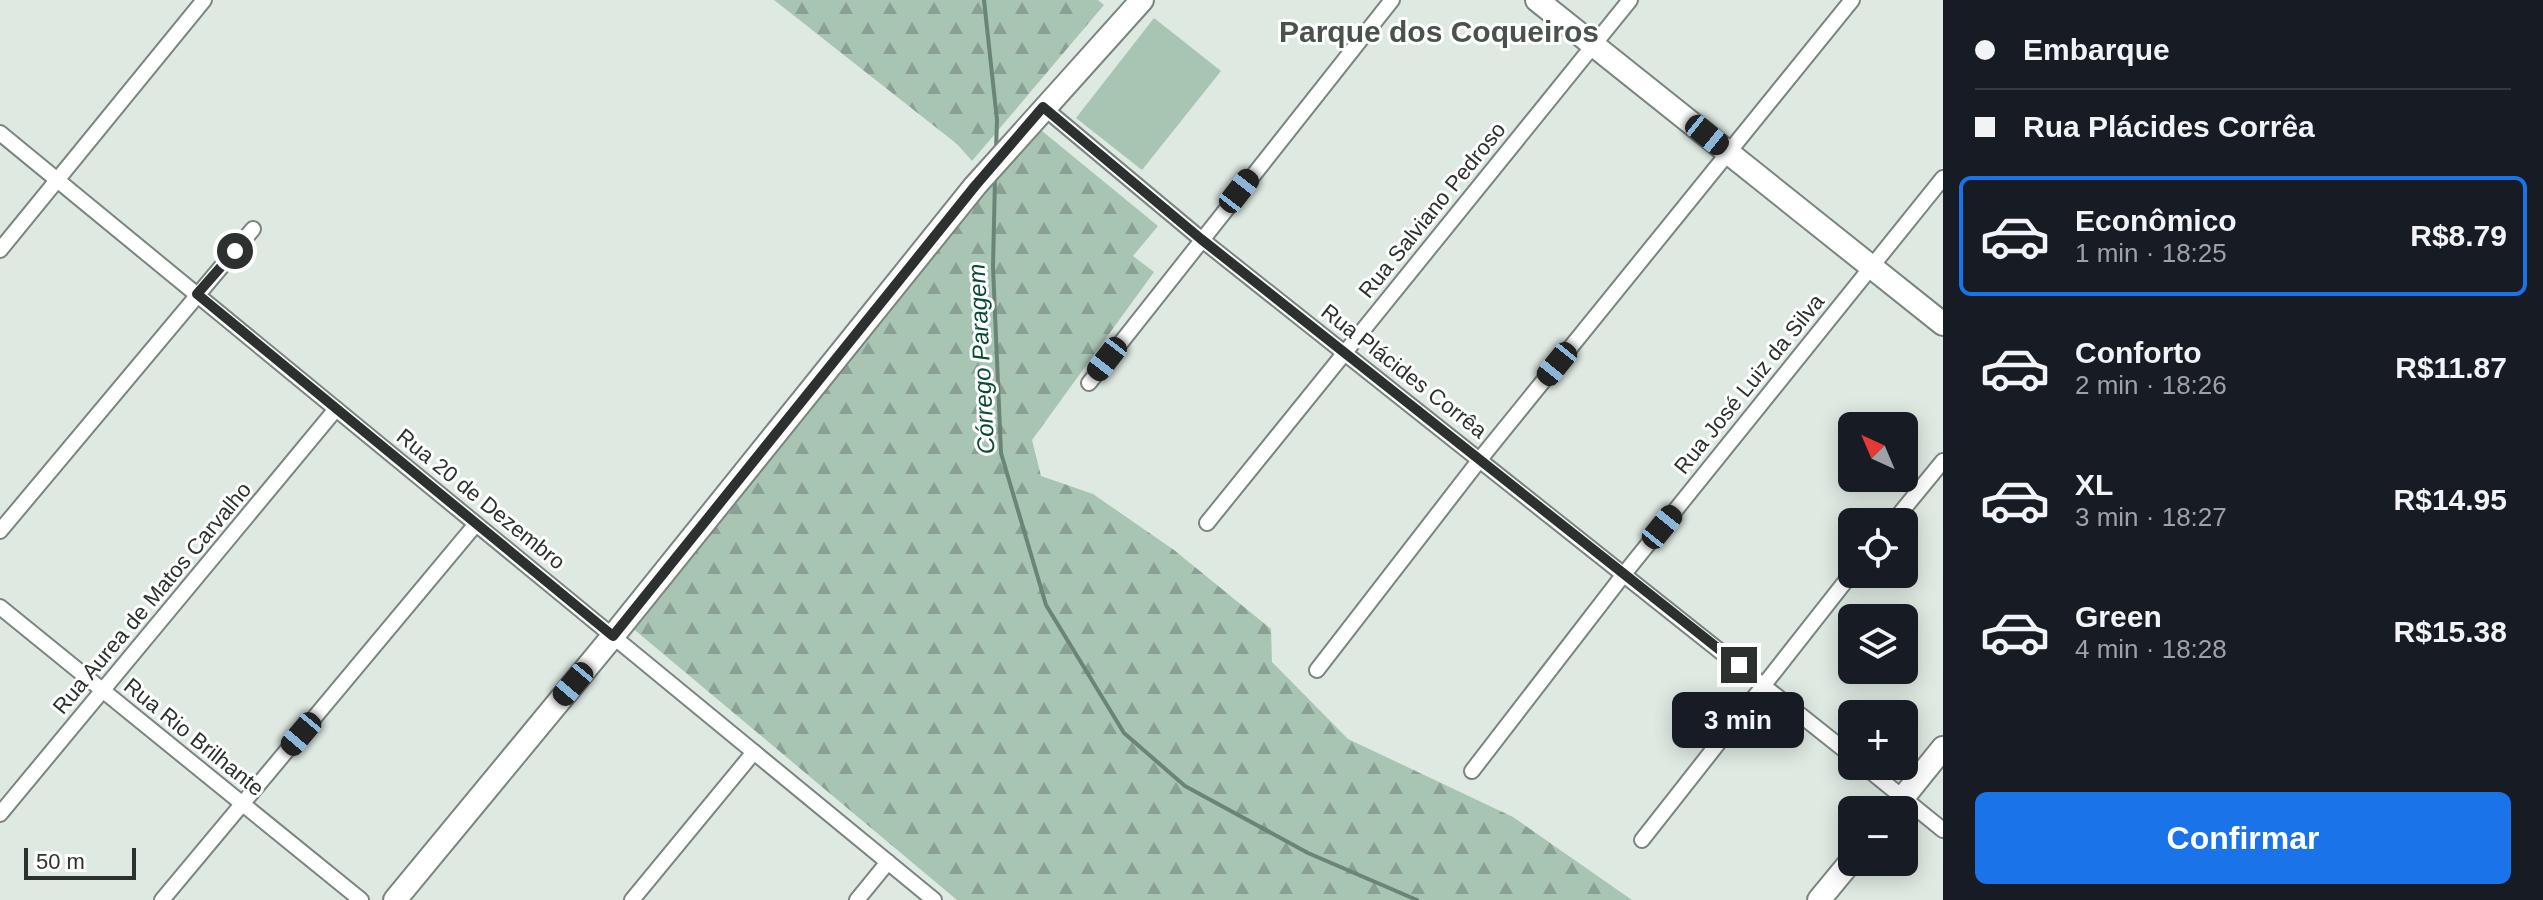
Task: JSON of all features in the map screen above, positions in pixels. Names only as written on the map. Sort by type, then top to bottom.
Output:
[{"type":"street","points":[[0,250],[204,0]]},
{"type":"street","points":[[395,900],[613,636],[1007,147],[1142,0]]},
{"type":"street","points":[[1089,383],[1392,0]]},
{"type":"street","points":[[1537,0],[1596,43],[1870,268],[1943,324]]},
{"type":"street","name":"Rua Salviano Pedroso","points":[[1207,523],[1630,0]]},
{"type":"street","points":[[1317,670],[1481,458],[1852,0]]},
{"type":"street","name":"Rua Plácides Corrêa","points":[[1043,107],[1201,239],[1481,458],[1838,745]]},
{"type":"street","name":"Rua 20 de Dezembro","points":[[0,133],[934,900]]},
{"type":"street","name":"Rua José Luiz da Silva","points":[[1472,771],[1624,574],[1943,178]]},
{"type":"street","points":[[0,531],[253,229]]},
{"type":"street","name":"Rua Aurea de Matos Carvalho","points":[[0,814],[336,409]]},
{"type":"street","points":[[1904,508],[1943,461]]},
{"type":"street","points":[[162,900],[476,524]]},
{"type":"street","points":[[1642,840],[1840,588]]},
{"type":"street","name":"Rua Rio Brilhante","points":[[0,607],[361,900]]},
{"type":"street","points":[[1904,796],[1943,748]]},
{"type":"street","points":[[632,900],[754,752]]},
{"type":"street","points":[[1877,780],[1891,796]]},
{"type":"street","points":[[1918,816],[1943,830]]},
{"type":"street","points":[[857,900],[888,862]]},
{"type":"street","points":[[1820,900],[1839,876]]},
{"type":"green space","points":[[774,0],[1098,0],[1104,5],[972,161],[957,144]]},
{"type":"green space","points":[[1154,18],[1221,71],[1142,170],[1076,118]]},
{"type":"green space","points":[[1036,126],[1158,226],[1133,256],[1154,272],[1032,440],[1041,476],[1093,494],[1174,550],[1271,629],[1272,662],[1348,739],[1513,817],[1632,900],[957,900],[630,626]]},
{"type":"waterway","name":"Córrego Paragem","points":[[984,0],[997,120],[996,149]]},
{"type":"waterway","name":"Córrego Paragem","points":[[995,178],[993,267],[1001,453],[1046,605],[1124,733],[1185,786],[1308,853],[1417,900]]},
{"type":"district","name":"Parque dos Coqueiros","points":[[1439,31]]},
{"type":"route","points":[[235,251],[197,294],[613,636],[975,186],[1043,107],[1201,239],[1739,665]]}]
